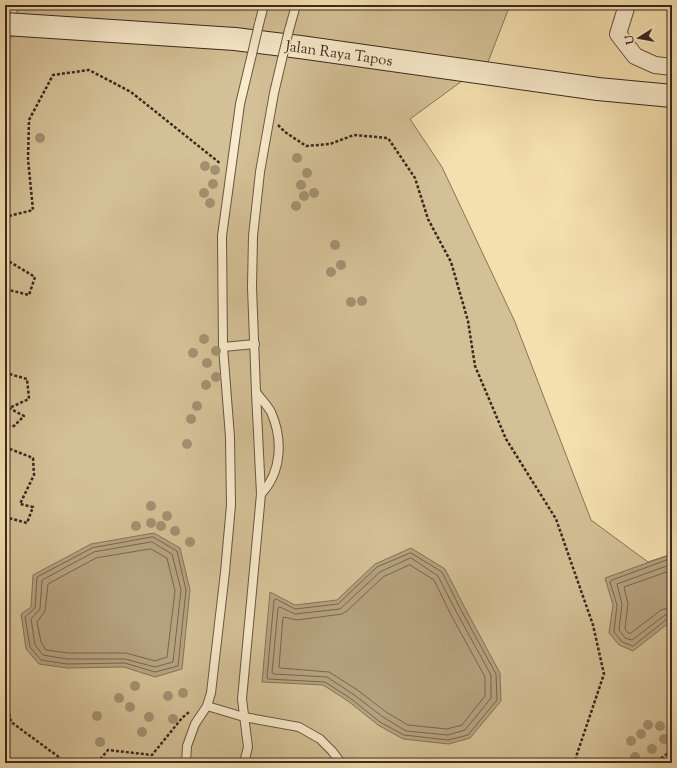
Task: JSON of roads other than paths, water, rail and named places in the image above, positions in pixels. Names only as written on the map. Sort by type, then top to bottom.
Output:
[{"type":"main road","name":"Jalan Raya Tapos","points":[[5,24],[235,39],[598,89],[672,96]]},
{"type":"street","points":[[627,5],[618,34],[635,56],[655,65],[672,67]]},
{"type":"lane","points":[[186,763],[187,746],[195,724],[207,706],[211,693],[225,572],[231,505],[230,445],[223,347],[222,236],[240,104],[264,5]]},
{"type":"lane","points":[[244,763],[248,747],[242,699],[261,494],[252,286],[253,236],[260,172],[274,93],[296,5]]},
{"type":"lane","points":[[223,347],[255,344]]},
{"type":"lane","points":[[256,392],[270,412],[279,437],[278,462],[269,486],[261,494]]},
{"type":"lane","points":[[207,706],[244,717],[299,727],[320,739],[341,763]]},
{"type":"water","points":[[154,533],[180,548],[190,590],[182,669],[155,677],[124,667],[67,668],[39,664],[26,649],[21,614],[31,607],[33,575],[91,544]]},
{"type":"water","points":[[411,548],[445,569],[500,673],[501,701],[470,738],[449,744],[403,739],[378,725],[348,701],[323,685],[262,682],[270,592],[295,605],[337,600],[375,564]]},
{"type":"water","points":[[672,554],[672,622],[633,651],[619,645],[609,633],[613,605],[605,578]]}]
